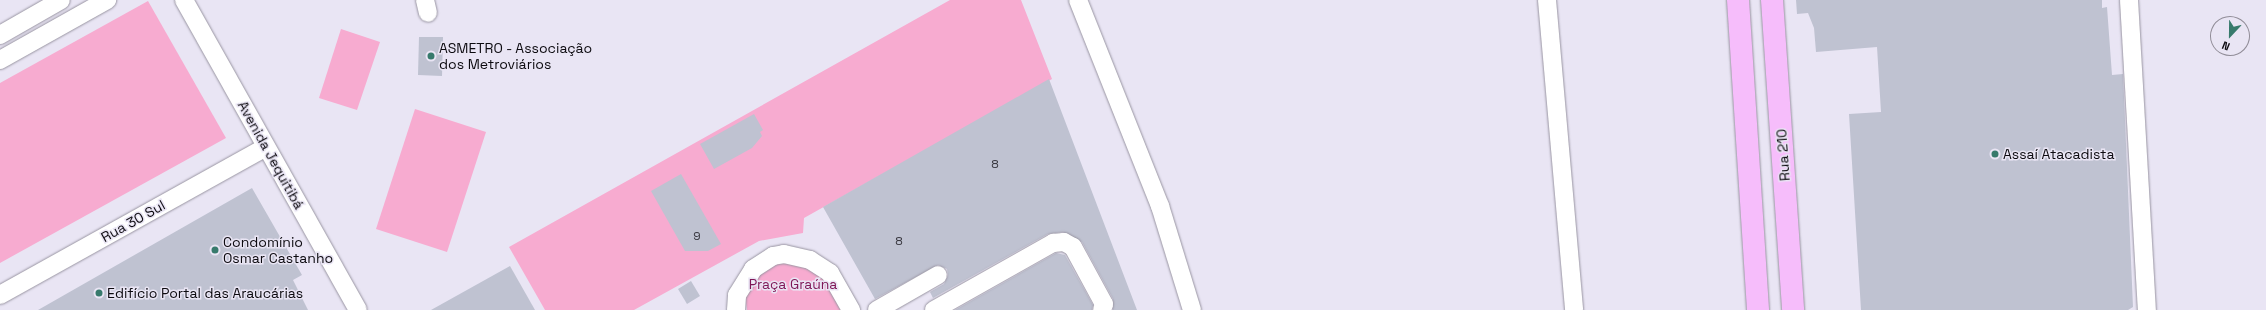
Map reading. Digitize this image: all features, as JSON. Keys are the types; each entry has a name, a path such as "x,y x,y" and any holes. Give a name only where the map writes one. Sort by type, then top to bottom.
{"main road":[{"path":"1738,0 1758,310"},
{"name":"Rua 210","path":"1772,0 1793,310"}],"street":[{"path":"0,35 62,0"},
{"path":"0,60 107,0"},
{"name":"Avenida Jequitibá","path":"184,0 358,310"},
{"path":"1078,0 1160,206 1192,310"},
{"path":"1547,0 1574,310"},
{"path":"2128,0 2147,310"},
{"name":"Rua 30 Sul","path":"0,295 266,147"},
{"path":"934,310 1052,244 1064,242 1073,247 1104,304 1102,310"},
{"path":"736,310 737,295 752,269 773,256 784,254 810,260 825,269 851,310"},
{"path":"877,310 938,275"}],"green space":[{"path":"950,0 1021,0 1052,79 804,218 803,233 759,241 634,310 545,310 509,247"},
{"path":"148,1 226,138 0,263 0,83"},
{"path":"341,29 380,42 357,110 319,98"},
{"path":"415,109 486,132 447,252 376,229"},
{"name":"Praça Graúna","path":"780,259 819,269 842,310 747,310 745,295 750,283"}],"building":[{"name":"Assaí Atacadista","path":"1796,0 2102,0 2102,8 2107,7 2112,75 2123,74 2133,307 2128,310 1861,310 1849,114 1881,112 1877,47 1816,52 1814,28 1808,13 1797,14"},
{"name":"ASMETRO - Associação dos Metroviários","path":"419,37 443,37 442,76 418,75"},
{"path":"1049,79 1137,310 1113,310 1113,299 1082,242 1063,232 1048,234 933,298 930,292 944,284 948,275 947,269 938,265 875,299 823,207"},
{"path":"754,114 763,130 760,132 762,136 752,148 714,169 700,144"},
{"path":"681,174 721,244 708,251 685,251 651,191"},
{"name":"Condomínio Osmar Castanho","path":"252,188 302,275 293,280 308,310 38,310"},
{"path":"1056,253 1065,255 1093,305 1092,310 955,310"},
{"path":"510,266 535,310 431,310"},
{"path":"691,281 700,296 687,304 678,289"}],"place":[{"name":"ASMETRO - Associação dos Metroviários","path":"431,56"},
{"name":"Assaí Atacadista","path":"1995,154"},
{"name":"Condomínio Osmar Castanho","path":"215,250"},
{"name":"Edifício Portal das Araucárias","path":"99,293"}]}
